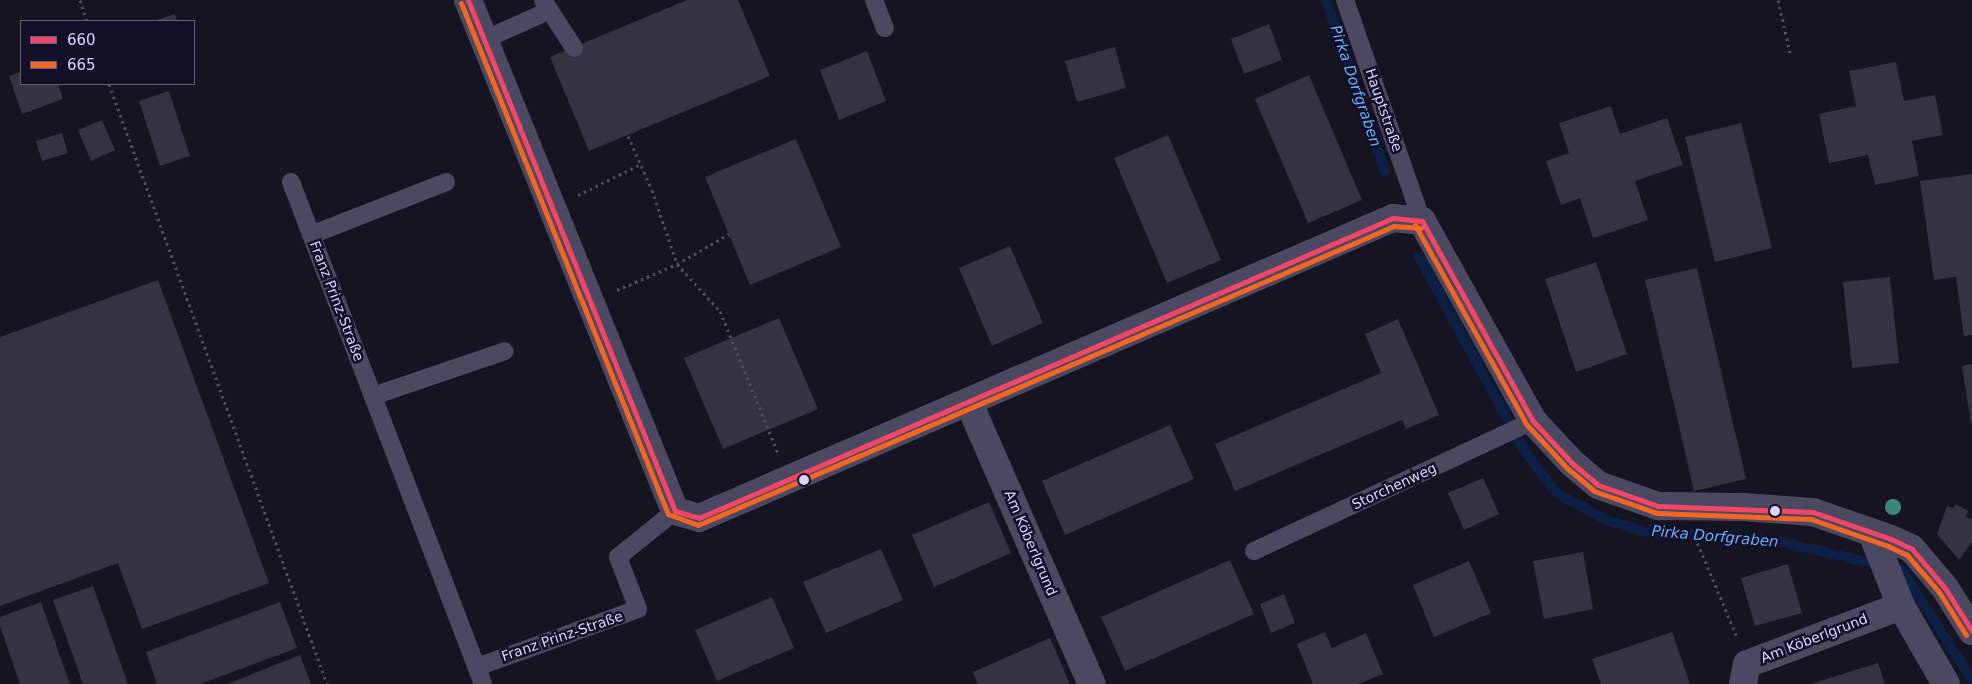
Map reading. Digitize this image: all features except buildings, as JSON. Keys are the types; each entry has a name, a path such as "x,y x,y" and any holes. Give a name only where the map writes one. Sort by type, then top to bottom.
{"street":[{"path":"468,0 675,511 699,518 790,481 1393,218 1422,221"},
{"name":"Hauptstraße","path":"1422,221 1533,422 1572,463 1598,485 1628,498 1683,508 1743,506 1813,512 1872,532 1912,549 1945,588 1972,631"},
{"name":"Am Köberlgrund","path":"969,403 1092,684"},
{"path":"1872,532 1901,606 1946,684"},
{"name":"Am Köberlgrund","path":"1745,674 1901,606"}],"lane":[{"path":"874,0 885,28"},
{"name":"Hauptstraße","path":"1345,0 1422,221"},
{"path":"484,40 545,6 574,48"},
{"name":"Franz Prinz-Straße","path":"291,182 483,684"},
{"name":"Franz Prinz-Straße","path":"311,235 446,182"},
{"path":"373,396 505,351"},
{"name":"Storchenweg","path":"1254,551 1533,422"},
{"name":"Franz Prinz-Straße","path":"476,666 638,610 618,557 675,511"}],"path":[{"path":"80,0 87,20"},
{"path":"1778,0 1790,52"},
{"path":"109,85 327,684"},
{"path":"628,136 641,164 678,264 720,311 790,481"},
{"path":"553,208 641,164"},
{"path":"591,301 678,264 729,234"},
{"path":"1704,559 1745,674"}],"waterway":[{"name":"Pirka Dorfgraben","path":"1326,0 1385,171"},
{"name":"Pirka Dorfgraben","path":"1419,257 1526,453 1556,493 1608,521 1659,535 1717,535 1778,541 1902,570 1972,680"}],"transit line":[{"name":"660","path":"468,0 675,511 699,518 1393,218 1422,221"},
{"name":"665","path":"461,3 668,514 698,525 1394,226 1421,228"},
{"name":"660","path":"1422,221 1533,421 1572,463 1598,485 1658,506 1813,512 1891,539 1912,549 1945,588 1972,631"},
{"name":"665","path":"1415,225 1527,425 1567,468 1594,491 1657,513 1811,519 1888,546 1907,555 1939,592 1966,635"}]}
